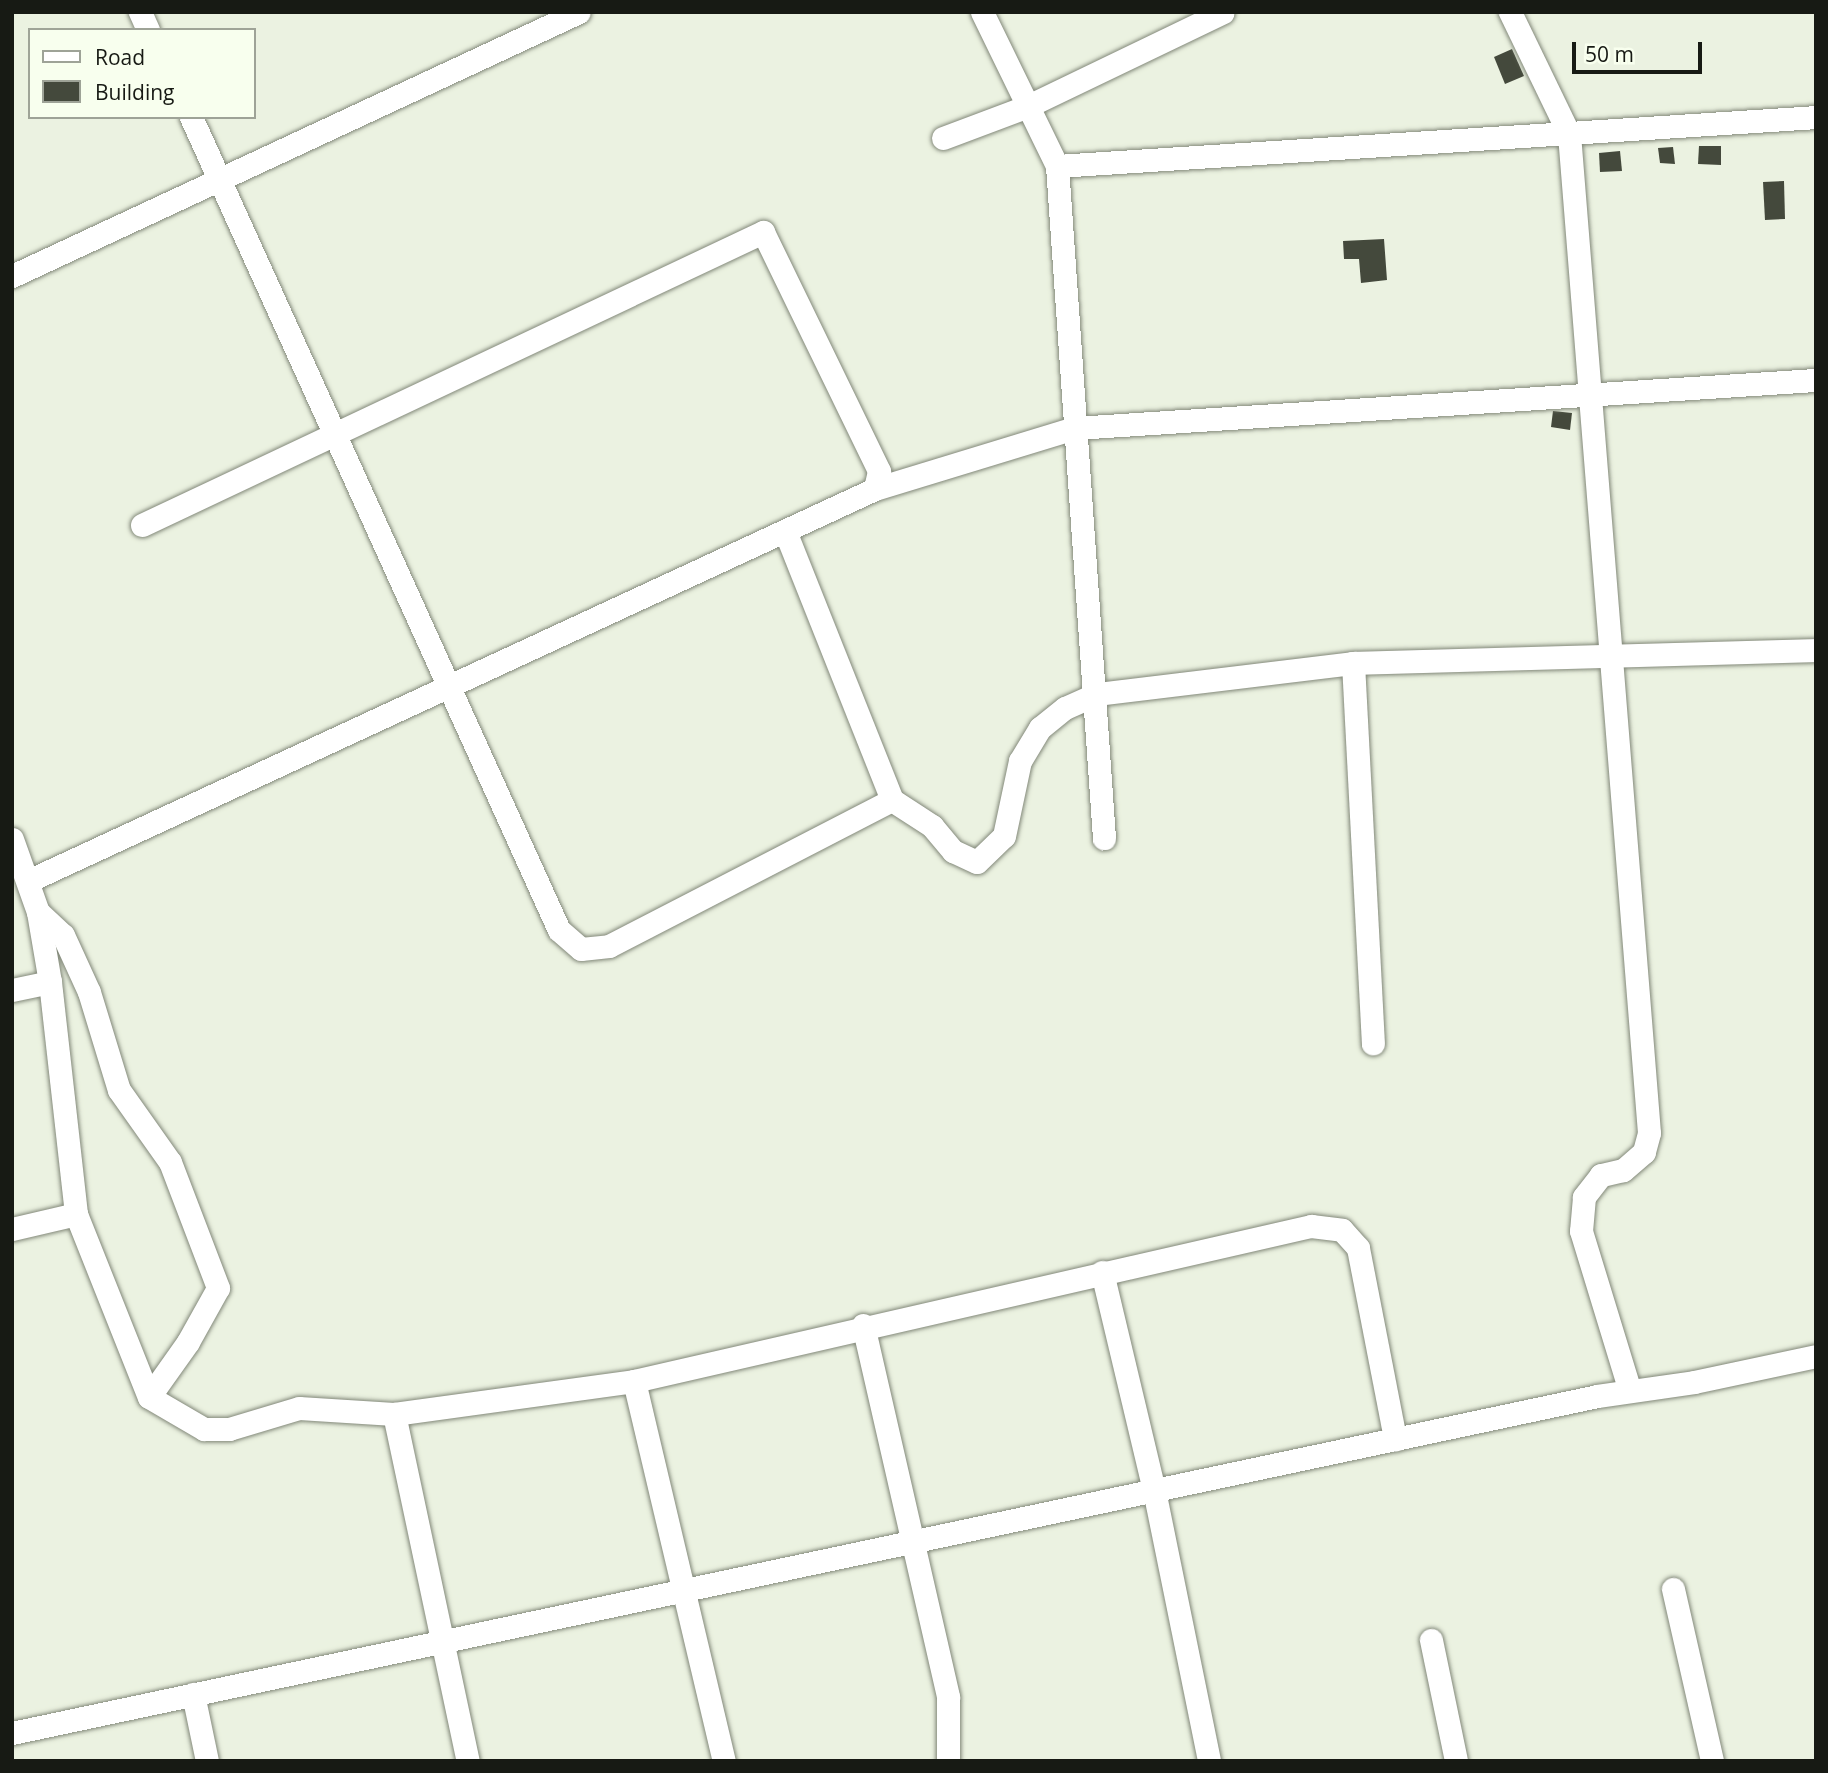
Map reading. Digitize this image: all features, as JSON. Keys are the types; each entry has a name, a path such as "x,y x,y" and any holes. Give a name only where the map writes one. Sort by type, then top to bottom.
{"street":[{"path":"140,12 147,28"},
{"path":"12,276 222,181 579,12"},
{"path":"982,12 1057,166 1097,694 1104,838"},
{"path":"943,138 1028,106 1223,12"},
{"path":"1510,12 1569,134 1649,1133 1644,1152 1623,1170 1601,1175 1584,1196 1581,1231 1630,1391"},
{"path":"1057,166 1816,117"},
{"path":"192,119 559,930 581,949 608,946 892,800"},
{"path":"142,525 763,232 879,471 875,489"},
{"path":"28,881 875,489 1075,428 1816,380"},
{"path":"785,531 892,800 932,826 953,851 977,862 1004,836 1020,761 1040,728 1065,708 1097,694 1353,663 1816,650"},
{"path":"1353,663 1373,1043"},
{"path":"12,839 38,912 50,982 76,1214 149,1397 204,1429 229,1429 299,1408 394,1414 634,1381 863,1325 1311,1226 1342,1230 1358,1248 1395,1439"},
{"path":"38,912 63,935 89,992 119,1090 170,1162 218,1288 188,1342 149,1397"},
{"path":"12,990 50,982"},
{"path":"12,1228 76,1214"},
{"path":"1102,1272 1154,1490 1209,1761"},
{"path":"863,1325 948,1697 948,1761"},
{"path":"12,1732 1395,1439 1816,1356"},
{"path":"634,1381 724,1761"},
{"path":"394,1414 468,1761"},
{"path":"1672,1589 1712,1761"},
{"path":"1431,1640 1456,1761"},
{"path":"194,1694 207,1761"}],"building":[{"path":"1512,49 1524,76 1505,84 1494,57"},
{"path":"1699,146 1721,146 1721,165 1698,164"},
{"path":"1673,147 1675,164 1660,163 1658,148"},
{"path":"1620,151 1622,171 1600,172 1599,153"},
{"path":"1784,181 1785,219 1765,220 1763,182"},
{"path":"1384,239 1387,280 1361,283 1359,259 1344,259 1343,241"},
{"path":"1553,411 1572,413 1570,430 1551,427"}]}
